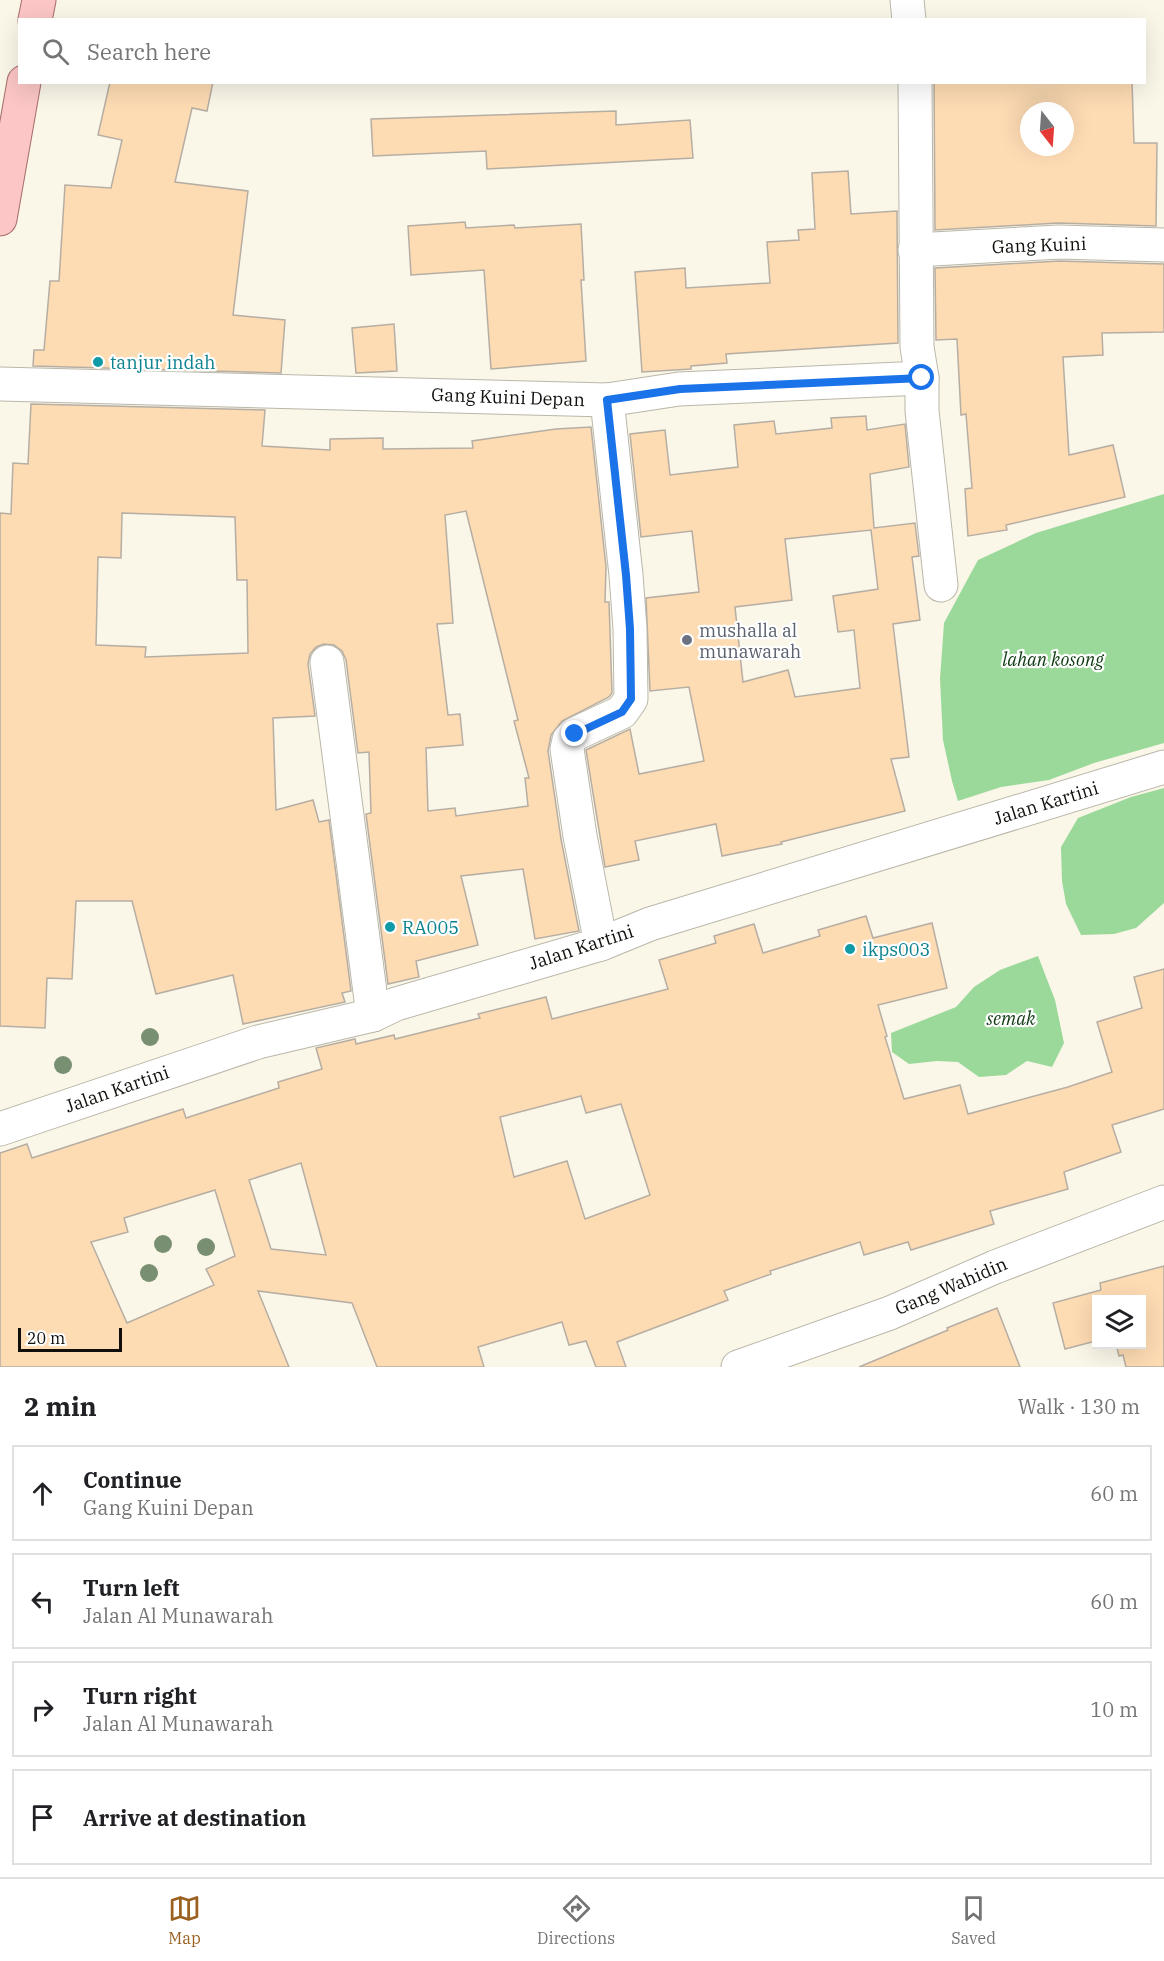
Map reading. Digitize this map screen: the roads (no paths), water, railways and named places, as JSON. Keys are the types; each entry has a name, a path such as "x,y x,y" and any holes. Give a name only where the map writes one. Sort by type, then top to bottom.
{"main road":[{"path":"35,18 39,0"},
{"path":"0,219 24,84"}],"street":[{"path":"907,0 909,18"},
{"path":"915,84 917,347 922,378 922,411 941,585"},
{"name":"Gang Kuini","path":"915,250 1059,242 1164,245"},
{"name":"Gang Kuini Depan","path":"0,384 607,400 680,389 922,378"},
{"path":"601,944 580,836 567,750 569,740 575,734 622,712 631,699 630,629 626,575 607,400"},
{"path":"327,663 373,1015"},
{"name":"Jalan Kartini","path":"0,1128 258,1042 373,1015 396,1004 601,944 650,924 1164,767"},
{"name":"Gang Wahidin","path":"738,1367 890,1313 995,1267 1164,1202"}],"place":[{"name":"tanjur indah","path":"98,362"},
{"name":"mushalla al munawarah","path":"687,640"},
{"name":"RA005","path":"390,927"},
{"name":"ikps003","path":"850,949"}],"park label":[{"name":"lahan kosong","path":"1053,659"},
{"name":"semak","path":"1011,1018"}]}
